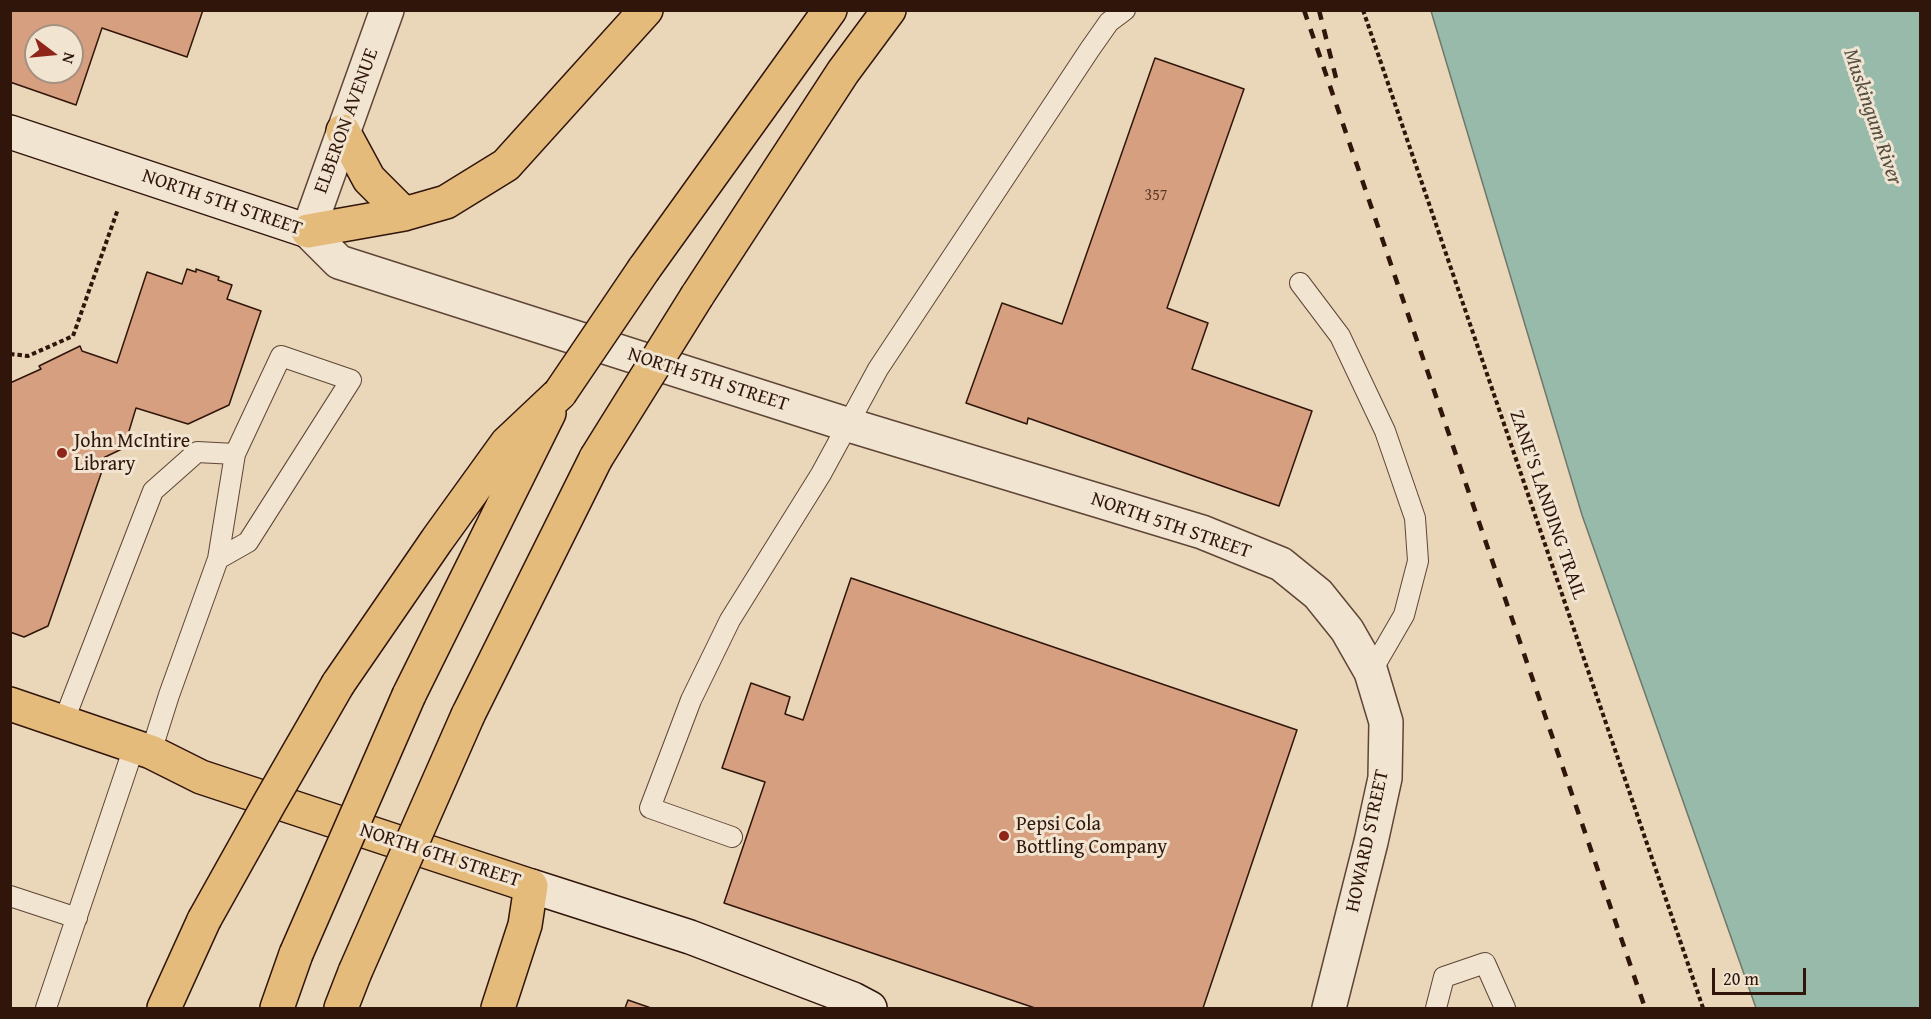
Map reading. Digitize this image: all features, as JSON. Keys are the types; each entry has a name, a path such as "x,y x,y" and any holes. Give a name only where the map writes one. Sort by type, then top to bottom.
{"main road":[{"path":"308,231 404,214 446,202 506,165 646,10"},
{"path":"277,1008 296,954 409,695 560,393 644,269 830,10"},
{"path":"341,1008 468,715 597,458 697,296 843,72 889,10"},
{"path":"343,131 369,178 404,214"},
{"path":"164,1008 204,920 338,684 507,443 560,393"},
{"name":"NORTH 6TH STREET","path":"10,704 142,749 201,777 531,886"},
{"path":"498,1008 525,925 531,886"}],"street":[{"name":"ELBERON AVENUE","path":"308,231 387,10"},
{"name":"NORTH 5TH STREET","path":"10,132 308,231 339,262 349,266 849,424 1202,532 1281,564 1318,594 1347,630 1371,672"},
{"name":"HOWARD STREET","path":"1329,1008 1369,854 1385,778 1386,723 1371,672"},
{"name":"NORTH 6TH STREET","path":"531,886 690,938 853,999 870,1008"}],"lane":[{"path":"732,837 650,808 691,700 730,620 821,474 878,369 1090,49 1109,22 1125,10"},
{"path":"1300,283 1340,336 1385,431 1415,518 1418,561 1404,615 1371,672"},
{"path":"46,1008 77,918 142,749 169,694 218,559 235,454 281,357 351,380 248,542 218,559"},
{"path":"63,723 153,491 197,452 235,454"},
{"path":"10,896 77,918"},
{"path":"1436,1008 1444,977 1485,963 1505,1008"}],"path":[{"name":"ZANE'S LANDING TRAIL","path":"1363,10 1703,1008"},
{"path":"11,353 28,356 73,336 118,209"}],"water":[{"name":"Muskingum River","path":"1431,11 1920,11 1920,1008 1756,1008 1582,515"}],"building":[{"path":"10,10 203,10 187,57 102,28 84,81 84,24 24,24 24,84 83,84 76,105 10,82"},
{"path":"1155,58 1244,89 1167,308 1208,323 1192,369 1312,411 1279,506 1028,418 1027,424 966,403 1002,303 1062,324"},
{"name":"John McIntire Library","path":"187,269 196,272 196,269 219,277 218,280 232,285 227,299 261,311 229,405 188,424 136,408 126,441 128,446 99,460 103,468 48,626 24,637 10,632 10,383 41,369 39,366 80,346 82,351 117,363 147,272 182,284"},
{"name":"Pepsi Cola Bottling Company","path":"851,578 1297,730 1203,1008 1035,1008 724,903 765,782 722,768 751,683 790,697 785,714 803,720"},
{"path":"628,1000 651,1008 625,1008"}],"railway":[{"path":"1304,10 1645,1008"},
{"path":"1319,10 1338,86"}],"place":[{"name":"John McIntire Library","path":"62,453"},
{"name":"Pepsi Cola Bottling Company","path":"1004,836"}]}
